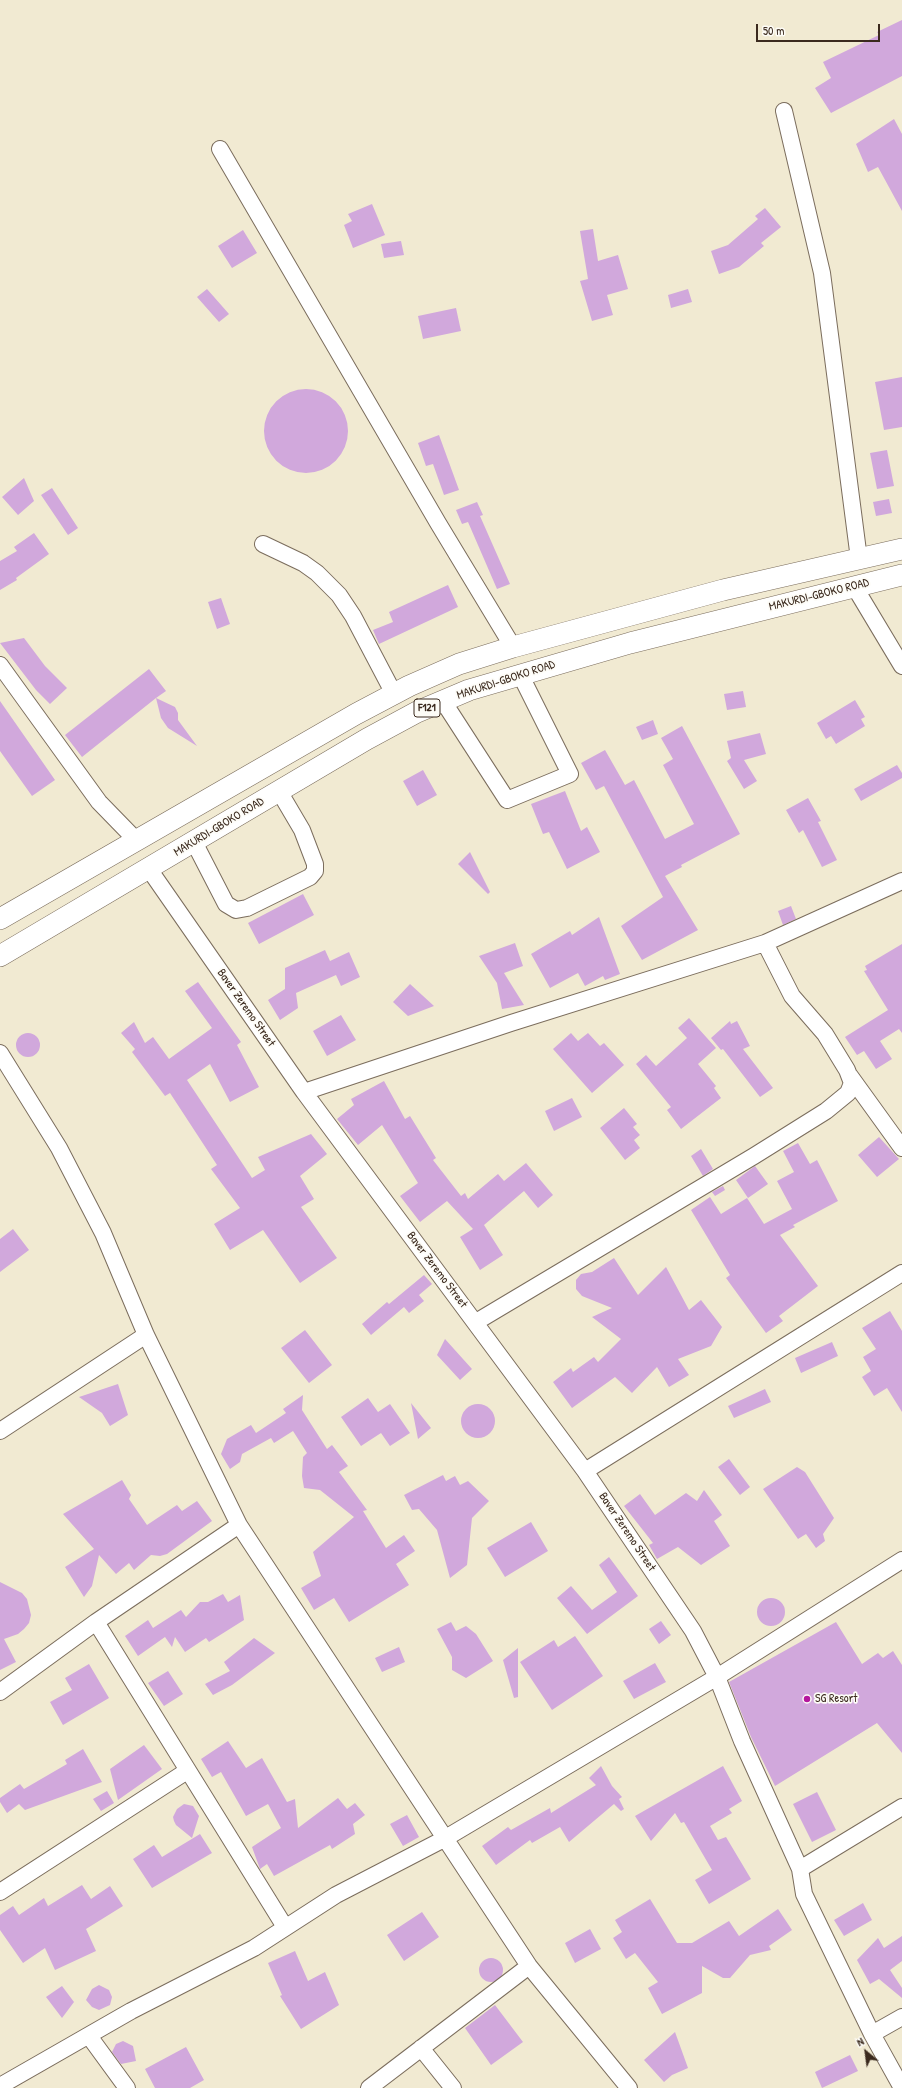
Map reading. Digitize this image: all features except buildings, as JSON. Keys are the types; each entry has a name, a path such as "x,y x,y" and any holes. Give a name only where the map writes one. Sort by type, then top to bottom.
{"main road":[{"name":"F121","path":"0,919 136,840 402,690 460,664 514,647 723,590 902,549"},
{"name":"MAKURDI-GBOKO ROAD","path":"0,956 366,739 417,712 469,690 630,643 902,575"},
{"path":"402,690 417,712"}],"street":[{"path":"784,111 822,273 859,559"},
{"path":"220,149 438,523 514,647"},
{"path":"263,544 303,563 317,573 334,589 402,690"},
{"path":"854,586 902,666"},
{"path":"0,665 98,802 136,840"},
{"path":"443,701 507,800 570,774 520,674"},
{"path":"194,842 226,904 236,910 247,908 310,878 315,871 315,864 302,830 279,791"},
{"name":"Baver Zeremo Street","path":"149,869 304,1092 585,1471 693,1631 717,1676 742,1741 800,1869 804,1894 872,2034 902,2088"},
{"path":"304,1092 511,1023 765,943 902,881"},
{"path":"765,943 792,996 825,1034 850,1076 902,1148"},
{"path":"0,1053 66,1161 103,1233 146,1335 239,1525 444,1839 529,1966 629,2088"},
{"path":"476,1322 826,1111 848,1093 852,1083 850,1076"},
{"path":"585,1471 902,1273"},
{"path":"0,1431 146,1335"},
{"path":"0,1692 96,1622 239,1525"},
{"path":"0,2086 132,2011 254,1948 336,1895 444,1839 717,1676 902,1560"},
{"path":"96,1622 285,1927"},
{"path":"0,1892 187,1771"},
{"path":"800,1869 902,1807"},
{"path":"369,2088 529,1966"},
{"path":"872,2034 902,2017"},
{"path":"89,2036 127,2088"},
{"path":"421,2048 453,2088"}],"place":[{"name":"SG Resort","path":"807,1699"}]}
